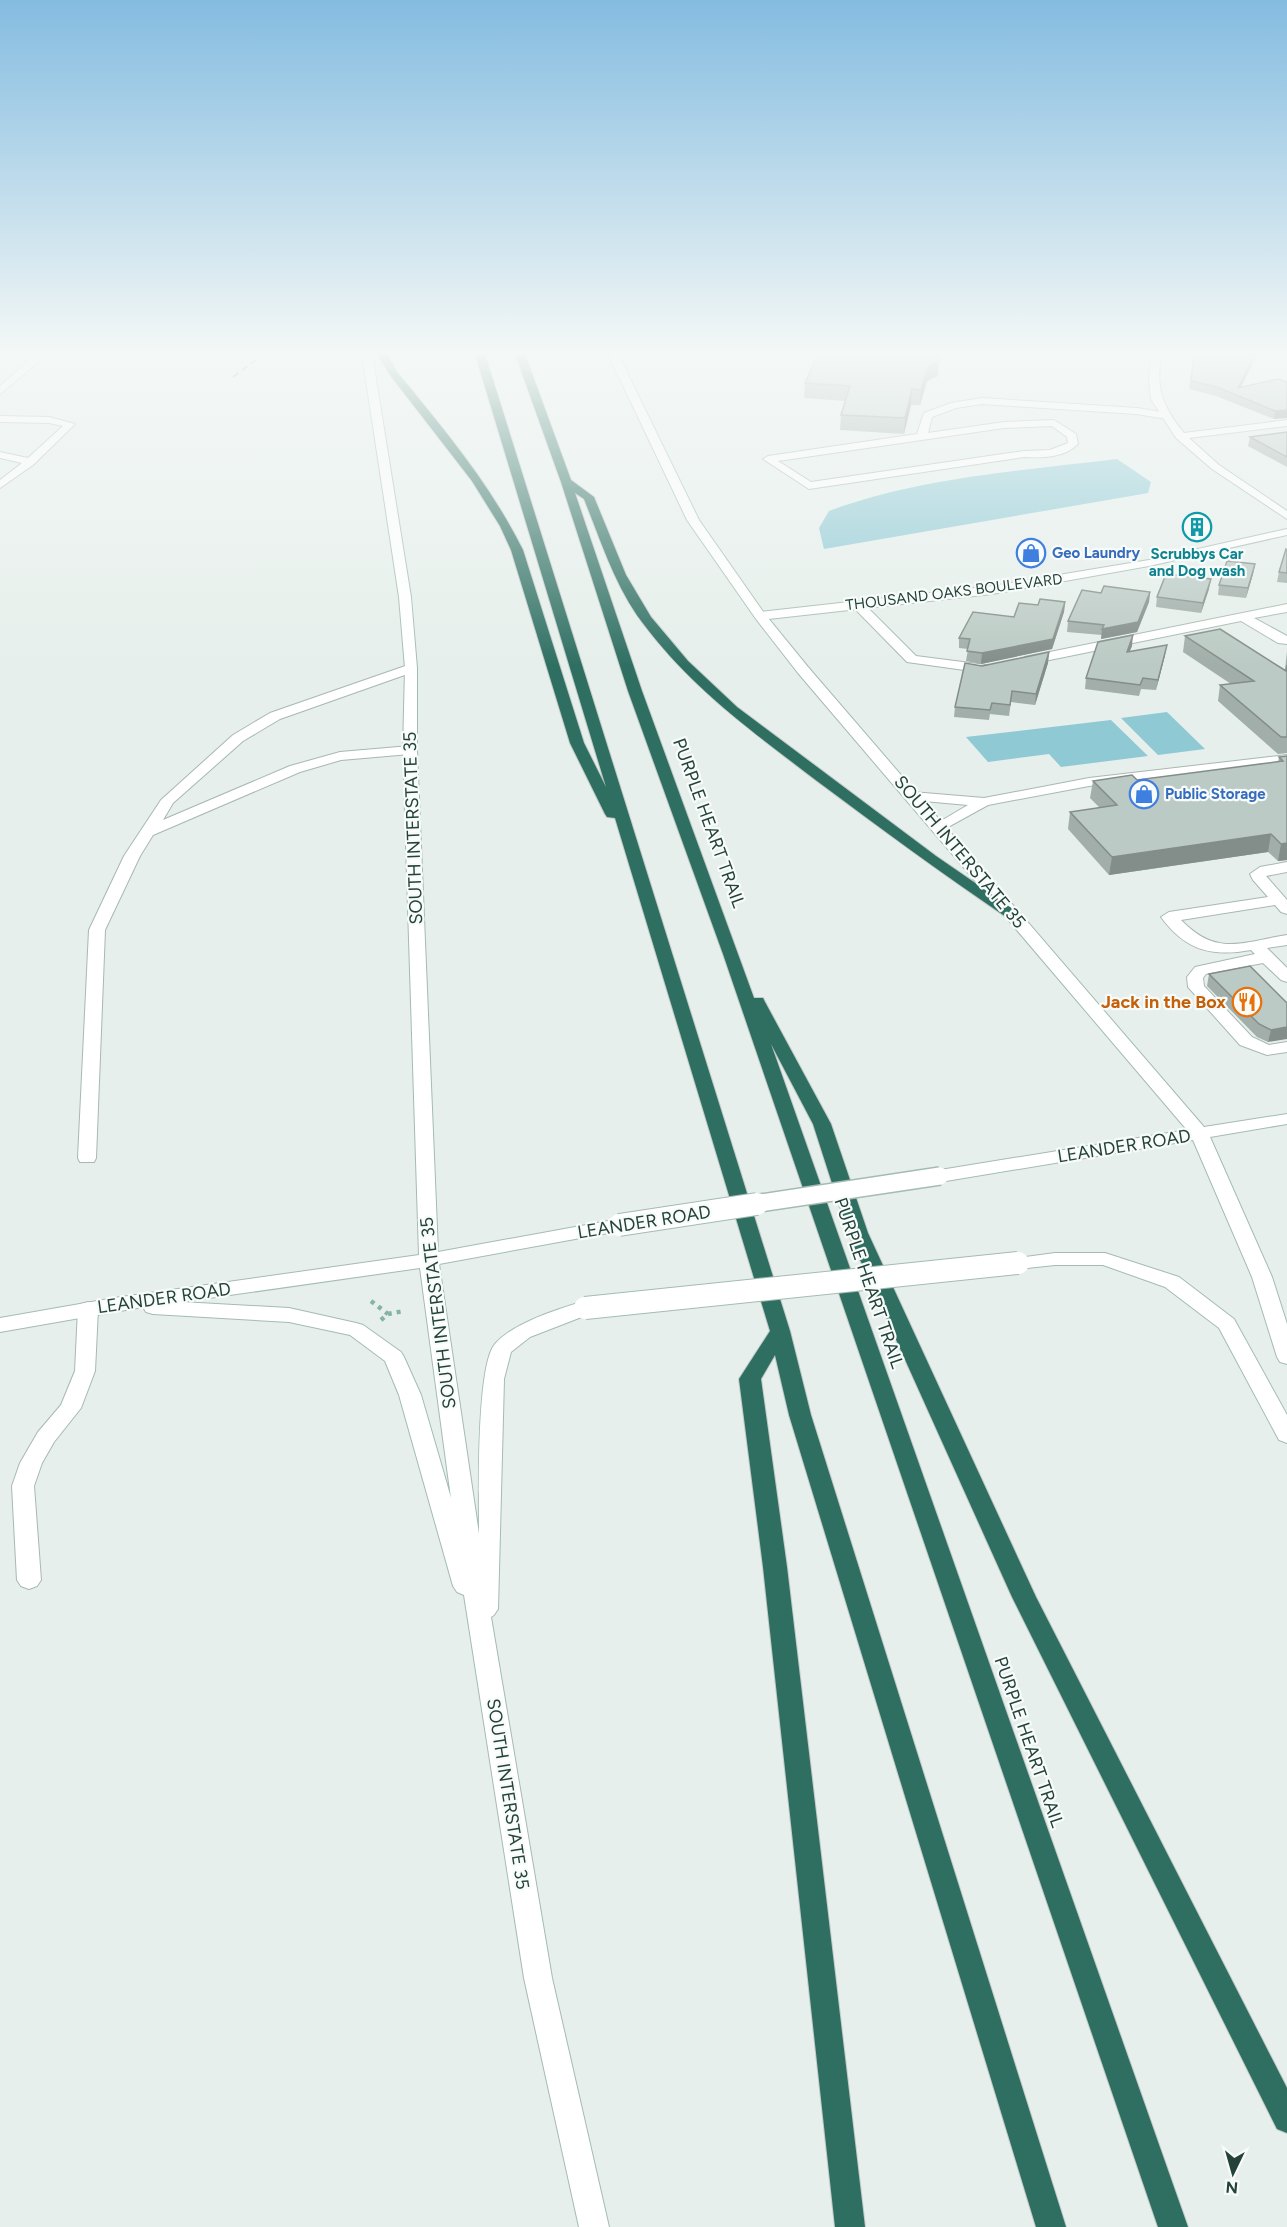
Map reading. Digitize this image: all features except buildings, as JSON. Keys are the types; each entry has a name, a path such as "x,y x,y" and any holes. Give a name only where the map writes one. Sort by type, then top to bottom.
{"highway":[{"path":"459,458 488,495 510,532 577,743 636,862"},
{"path":"512,458 780,1331 800,1415 1051,2227"},
{"name":"PURPLE HEART TRAIL","path":"557,458 635,692 731,954 1173,2227"},
{"path":"566,482 589,497 620,575 641,612 672,652 708,689 732,710 931,859 1015,916"},
{"path":"731,954 822,1124 858,1233 1024,1597 1287,2119"},
{"path":"780,1331 750,1379 775,1567 850,2227"}],"main road":[{"path":"20,458 29,463"},
{"path":"0,485 34,458"},
{"name":"SOUTH INTERSTATE 35","path":"383,458 405,597 411,668 410,750 429,1260 483,1648 538,1978 594,2227"},
{"name":"SOUTH INTERSTATE 35","path":"663,458 693,520 760,616 1200,1134 1262,1277 1287,1357"},
{"path":"776,458 768,459 809,486 998,458"},
{"path":"1207,458 1287,516"},
{"name":"THOUSAND OAKS BOULEVARD","path":"760,616 992,590 1149,563 1287,532"},
{"path":"858,604 912,659 981,670 1287,608"},
{"path":"1243,617 1282,640 1287,640"},
{"path":"87,1158 97,930 132,856 146,833 168,800 238,738 275,716 411,668"},
{"path":"146,833 295,770 340,756 410,750"},
{"path":"912,796 984,802 1089,782 1287,759"},
{"path":"939,828 984,802"},
{"path":"1282,904 1263,884 1258,874 1264,870 1287,867"},
{"path":"1282,904 1168,917 1187,936 1212,949 1262,951 1287,977"},
{"path":"1287,940 1262,951 1201,970 1195,977 1196,987 1246,1041 1267,1050 1287,1047"},
{"name":"LEANDER ROAD","path":"0,1325 114,1305 429,1260 619,1225 940,1176 1287,1119"},
{"path":"483,1648 490,1534 493,1379 502,1349 523,1332 585,1308 1055,1259 1105,1259 1172,1282 1227,1324 1287,1435"},
{"path":"114,1305 289,1316 356,1330 394,1357 410,1395 483,1648"},
{"path":"29,1580 23,1486 31,1463 46,1437 70,1408 85,1371 88,1309"}],"path":[{"path":"371,1301 388,1314"},
{"path":"381,1320 388,1314 405,1311"}],"water":[{"path":"1117,459 1151,482 1148,493 824,549 819,528 829,511 864,499 971,477"},
{"path":"1167,712 1205,749 1158,755 1121,718"},
{"path":"1111,720 1148,756 1061,767 1049,754 988,762 966,737"}],"place":[{"name":"Scrubbys Car and Dog wash","path":"1197,527"},
{"name":"Geo Laundry","path":"1031,553"},
{"name":"Public Storage","path":"1144,794"},
{"name":"Jack in the Box","path":"1247,1002"}]}
